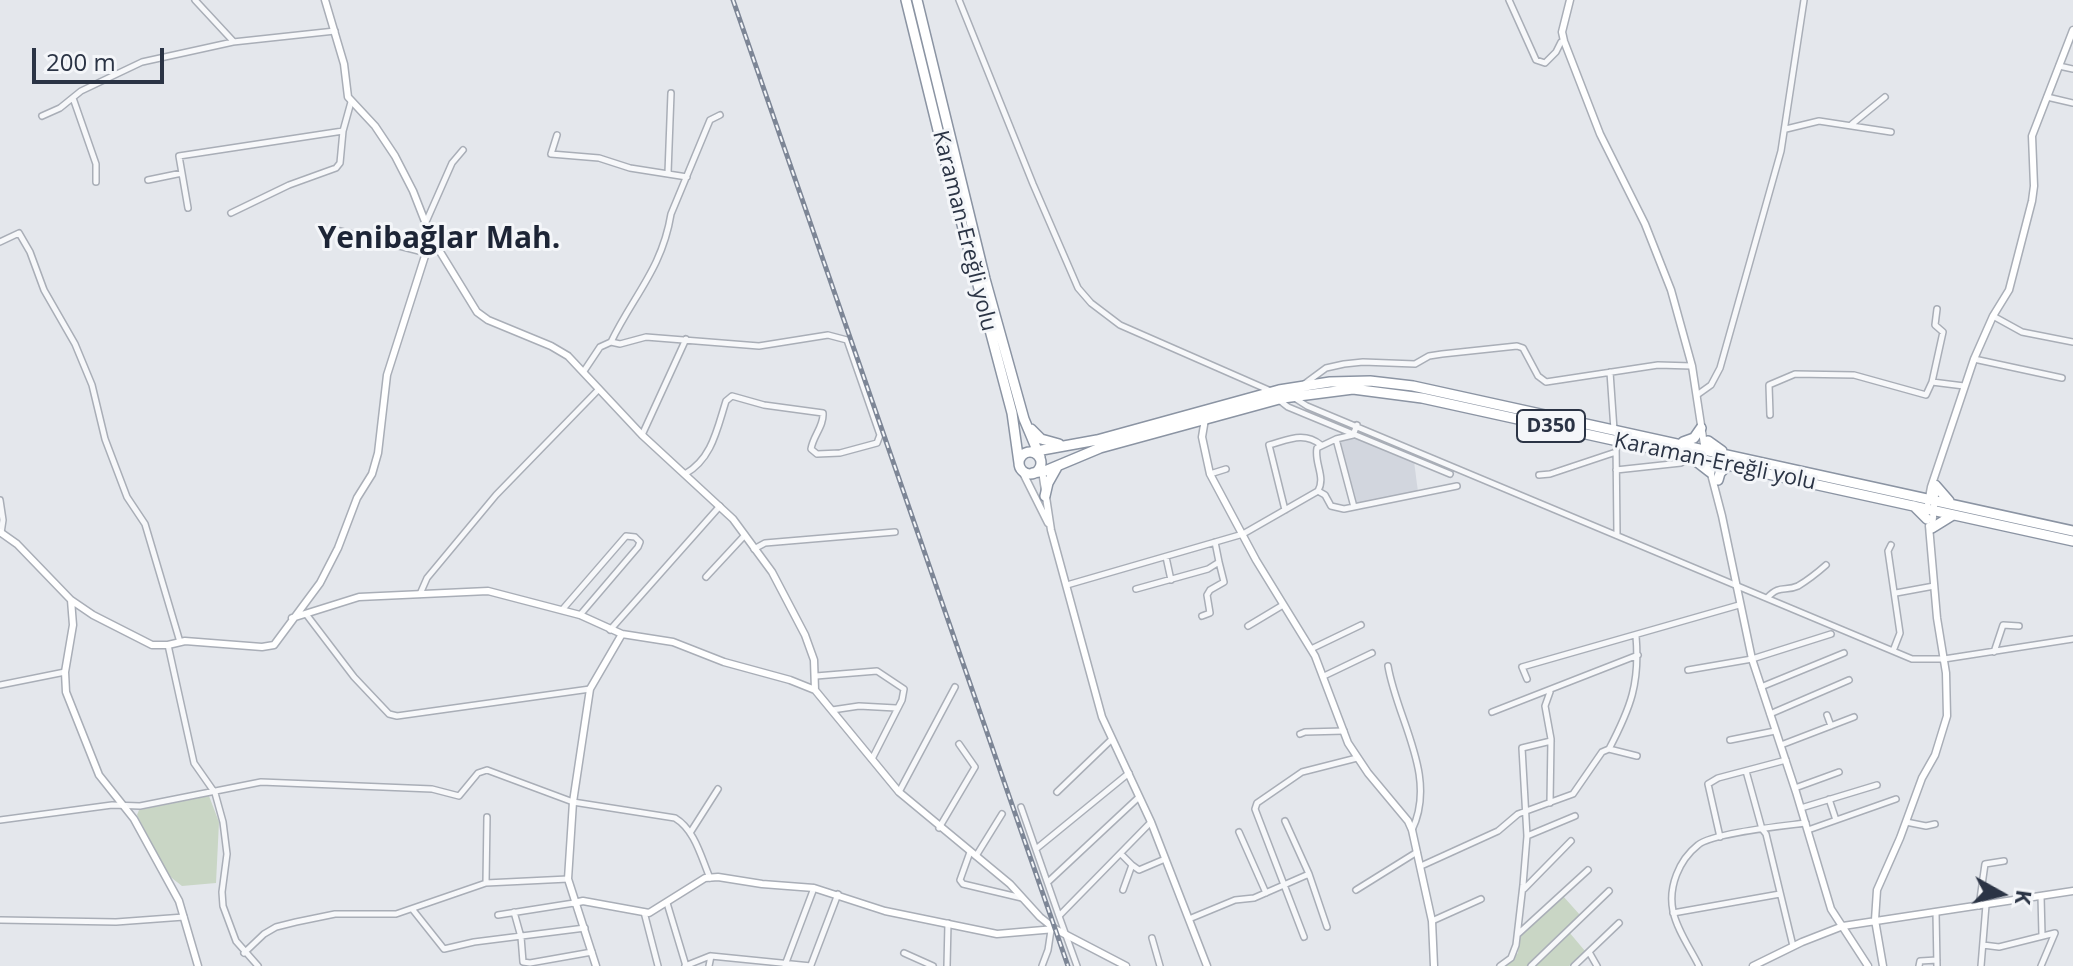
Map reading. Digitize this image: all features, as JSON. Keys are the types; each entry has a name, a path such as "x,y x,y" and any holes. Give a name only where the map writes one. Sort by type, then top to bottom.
{"highway":[{"name":"Karaman-Ereğli yolu","path":"906,0 1012,413 1020,466"},
{"name":"Karaman-Ereğli yolu","path":"917,0 985,279 1037,461"},
{"name":"Karaman-Ereğli yolu","path":"1020,466 1023,455 1037,461 1065,461 1301,387 1330,382 1370,381 1413,386 1615,435 1684,459 1709,452"},
{"name":"Karaman-Ereğli yolu","path":"1037,461 1078,444 1276,396 1292,397 1353,389 1387,392 1615,435 1675,443 1728,460 1914,501 1930,514 1954,515 2073,541"},
{"name":"D350","path":"1024,419 1041,439 1059,444 1078,444"},
{"path":"1675,443 1690,441 1701,428"},
{"path":"1709,452 1728,460 1717,484"},
{"path":"1684,459 1710,472"},
{"path":"1020,466 1037,461"},
{"path":"1045,496 1050,475 1065,461"},
{"path":"1914,501 1934,484 1952,504"},
{"name":"Karaman-Ereğli yolu","path":"1930,514 1952,504 2073,531"},
{"path":"1930,514 1954,515"}],"street":[{"path":"195,0 233,42"},
{"path":"325,0 344,64 348,97 385,139 413,191 431,237 477,312 488,320 568,356 642,435 746,534 772,572 805,635 814,660 815,690"},
{"path":"959,0 1078,288 1105,315 1120,325 1276,396 1288,407 1450,474"},
{"path":"1509,0 1536,60 1545,63 1564,41"},
{"path":"1570,0 1562,32 1564,41 1600,134 1645,224 1671,290 1692,366 1701,428 1717,484 1752,659 1831,909 1868,966"},
{"path":"1697,395 1711,385 1720,368 1773,183 1786,129 1804,0"},
{"path":"1883,966 1875,920 1877,890 1942,736 1948,693 1934,586 1930,514 1934,484 1974,359 1993,316 2009,290 2032,201 2032,136 2073,30"},
{"path":"42,116 142,62 233,42 335,31"},
{"path":"2058,66 2073,69"},
{"path":"668,173 671,93"},
{"path":"73,97 96,164 96,182"},
{"path":"1851,125 1885,97"},
{"path":"2046,97 2073,103"},
{"path":"231,213 289,185 333,171 340,163 343,131 351,102"},
{"path":"584,371 600,347 611,342 650,278 669,228 671,214 710,120 720,115"},
{"path":"1786,129 1819,121 1891,132"},
{"path":"188,208 179,156 343,131"},
{"path":"557,135 551,154 599,158 630,168 687,177"},
{"path":"426,222 452,163 463,150"},
{"path":"148,180 182,173"},
{"path":"332,229 427,253"},
{"path":"0,242 19,233 30,252 44,290 75,344 92,385 105,439 127,497 145,524 180,642"},
{"path":"0,500 1,532 17,544 71,600 93,615 152,645 211,641 262,647 274,645 320,583 338,548 357,498 372,474 378,453 387,375 431,237"},
{"path":"1770,415 1769,385 1795,374 1854,375 1926,395 1932,382 1943,332 1935,325 1937,309"},
{"path":"1993,316 2022,332 2073,342"},
{"path":"611,342 620,344 646,337 759,346 828,335 847,340 880,435 877,443 840,453 817,454 811,449 812,439 823,420 823,413 764,405 732,396 726,401 711,447 698,467 684,475"},
{"path":"642,435 686,339"},
{"path":"1301,387 1326,368 1344,364 1415,364 1429,356 1517,346 1523,348 1538,376 1546,382 1658,365 1692,366"},
{"path":"1974,359 2062,378"},
{"path":"1610,372 1616,452 1617,534"},
{"path":"1932,382 1964,386"},
{"path":"420,594 427,578 496,495 599,389"},
{"path":"1292,397 1307,406 1912,659 1944,659 2073,639"},
{"path":"1205,419 1202,437 1210,474 1311,649 1357,758 1412,830 1432,921 1434,966"},
{"path":"1353,435 1357,425"},
{"path":"1067,585 1243,534 1318,491 1322,483 1316,453 1321,445 1353,435"},
{"path":"1285,510 1269,445 1298,437 1312,437 1321,445"},
{"path":"1336,439 1354,507"},
{"path":"1539,475 1616,452"},
{"path":"1709,452 1710,472 1717,484"},
{"path":"1616,470 1684,459"},
{"path":"1037,461 1051,530 1102,717 1151,822 1207,966"},
{"path":"1020,466 1051,530"},
{"path":"1210,474 1226,469"},
{"path":"1318,491 1336,509 1457,486"},
{"path":"610,630 720,506"},
{"path":"754,549 765,543 895,532"},
{"path":"706,577 746,534"},
{"path":"562,610 626,536 635,537 640,542 638,547 580,615"},
{"path":"1202,616 1210,613 1207,595 1210,590 1224,582 1215,542"},
{"path":"1891,545 1888,551 1900,633 1893,651"},
{"path":"1166,557 1171,580"},
{"path":"1136,589 1208,569 1219,562"},
{"path":"1767,598 1778,588 1796,587 1826,565"},
{"path":"1896,593 1934,586"},
{"path":"292,618 359,597 488,591 580,615 622,634 673,642 724,662 815,690 899,792 973,854 1053,930"},
{"path":"71,600 73,625 65,672 66,692 99,775 134,819 179,901 198,966"},
{"path":"1248,626 1283,605"},
{"path":"1527,679 1522,667 1739,605"},
{"path":"306,614 354,677 389,714 397,716 590,689"},
{"path":"1311,649 1361,625"},
{"path":"1994,652 2003,625 2019,626"},
{"path":"596,966 568,879 573,802 590,689 622,634"},
{"path":"1688,670 1752,659 1831,634"},
{"path":"1609,749 1634,696 1638,678 1636,636"},
{"path":"168,645 194,763 215,793 223,822 227,854 223,906 236,941 258,966"},
{"path":"1324,676 1372,653"},
{"path":"1761,687 1844,653"},
{"path":"1492,712 1550,692 1638,655"},
{"path":"1388,666 1413,742 1421,793 1421,807 1412,830"},
{"path":"816,676 877,671 904,689 902,700 872,759"},
{"path":"0,685 65,672"},
{"path":"1770,714 1849,680"},
{"path":"899,792 955,687"},
{"path":"1550,692 1545,706 1551,741 1550,803"},
{"path":"832,710 859,706 896,708"},
{"path":"1827,715 1831,726"},
{"path":"1781,745 1854,717"},
{"path":"1300,734 1344,731"},
{"path":"1730,740 1775,731"},
{"path":"1057,792 1112,739"},
{"path":"1500,966 1514,953 1518,934 1527,836 1522,748 1551,741"},
{"path":"939,828 975,767 959,744"},
{"path":"1421,866 1498,831 1511,819 1573,794 1602,752 1609,749 1637,756"},
{"path":"1304,937 1255,809 1257,803 1302,772 1357,758"},
{"path":"1720,837 1708,784 1718,778 1786,760"},
{"path":"0,820 112,805 140,806 261,782 432,789 459,796 478,773 487,770 573,802 666,815 684,823 710,878"},
{"path":"1746,771 1766,834 1793,946"},
{"path":"1795,788 1839,772"},
{"path":"1036,849 1130,773"},
{"path":"1801,808 1877,785"},
{"path":"690,833 718,789"},
{"path":"1048,882 1140,796"},
{"path":"1829,799 1836,820"},
{"path":"1699,966 1673,913 1671,890 1675,877 1697,845 1762,829 1807,826 1836,820 1896,799"},
{"path":"1021,807 1077,966"},
{"path":"1002,814 961,872 960,880 963,884 1022,898"},
{"path":"1527,836 1575,816"},
{"path":"486,883 487,817"},
{"path":"1285,821 1309,874 1327,927"},
{"path":"1059,916 1151,822"},
{"path":"1906,822 1926,826 1935,824"},
{"path":"1239,832 1266,893"},
{"path":"1522,890 1571,841"},
{"path":"1356,890 1417,852"},
{"path":"1121,854 1139,870 1165,859"},
{"path":"1981,966 1985,864 2004,861"},
{"path":"1123,890 1132,865"},
{"path":"1518,934 1588,870"},
{"path":"1189,919 1235,900 1254,898 1309,874"},
{"path":"498,915 583,901 644,912 658,909 705,878 710,878 814,888 885,911 997,934 1053,930 1126,966"},
{"path":"244,953 276,927 335,914 375,916 413,910 486,883 568,879"},
{"path":"785,965 814,888"},
{"path":"1531,966 1609,891"},
{"path":"1753,966 1843,926 2073,891"},
{"path":"667,903 685,966 711,956 744,963 811,966 838,894"},
{"path":"1673,913 1780,894"},
{"path":"2041,896 2042,935"},
{"path":"1432,921 1481,899"},
{"path":"413,910 444,949 474,942 585,928"},
{"path":"514,912 521,937 523,962 592,952"},
{"path":"644,912 658,966"},
{"path":"1919,966 1920,961 1937,963 1936,912"},
{"path":"0,920 116,922 184,917"},
{"path":"946,966 948,922"},
{"path":"1574,966 1619,923"},
{"path":"1042,966 1053,930"},
{"path":"1983,945 1999,947 2055,933 2041,966"},
{"path":"1152,938 1160,966"},
{"path":"1589,952 1597,966"},
{"path":"904,953 933,966"},
{"path":"709,966 711,956"}],"shaded area":[{"path":"1352,437 1414,461 1418,492 1356,505 1340,440"}],"green space":[{"path":"209,796 219,822 216,883 182,886 168,875 137,815 139,810"},
{"path":"1563,896 1580,915 1528,966 1503,966 1518,953 1519,935"},
{"path":"1569,932 1585,951 1569,966 1534,966"}],"railway":[{"path":"733,0 1068,966"}],"district":[{"name":"Yenibağlar Mah.","path":"439,239"}]}
